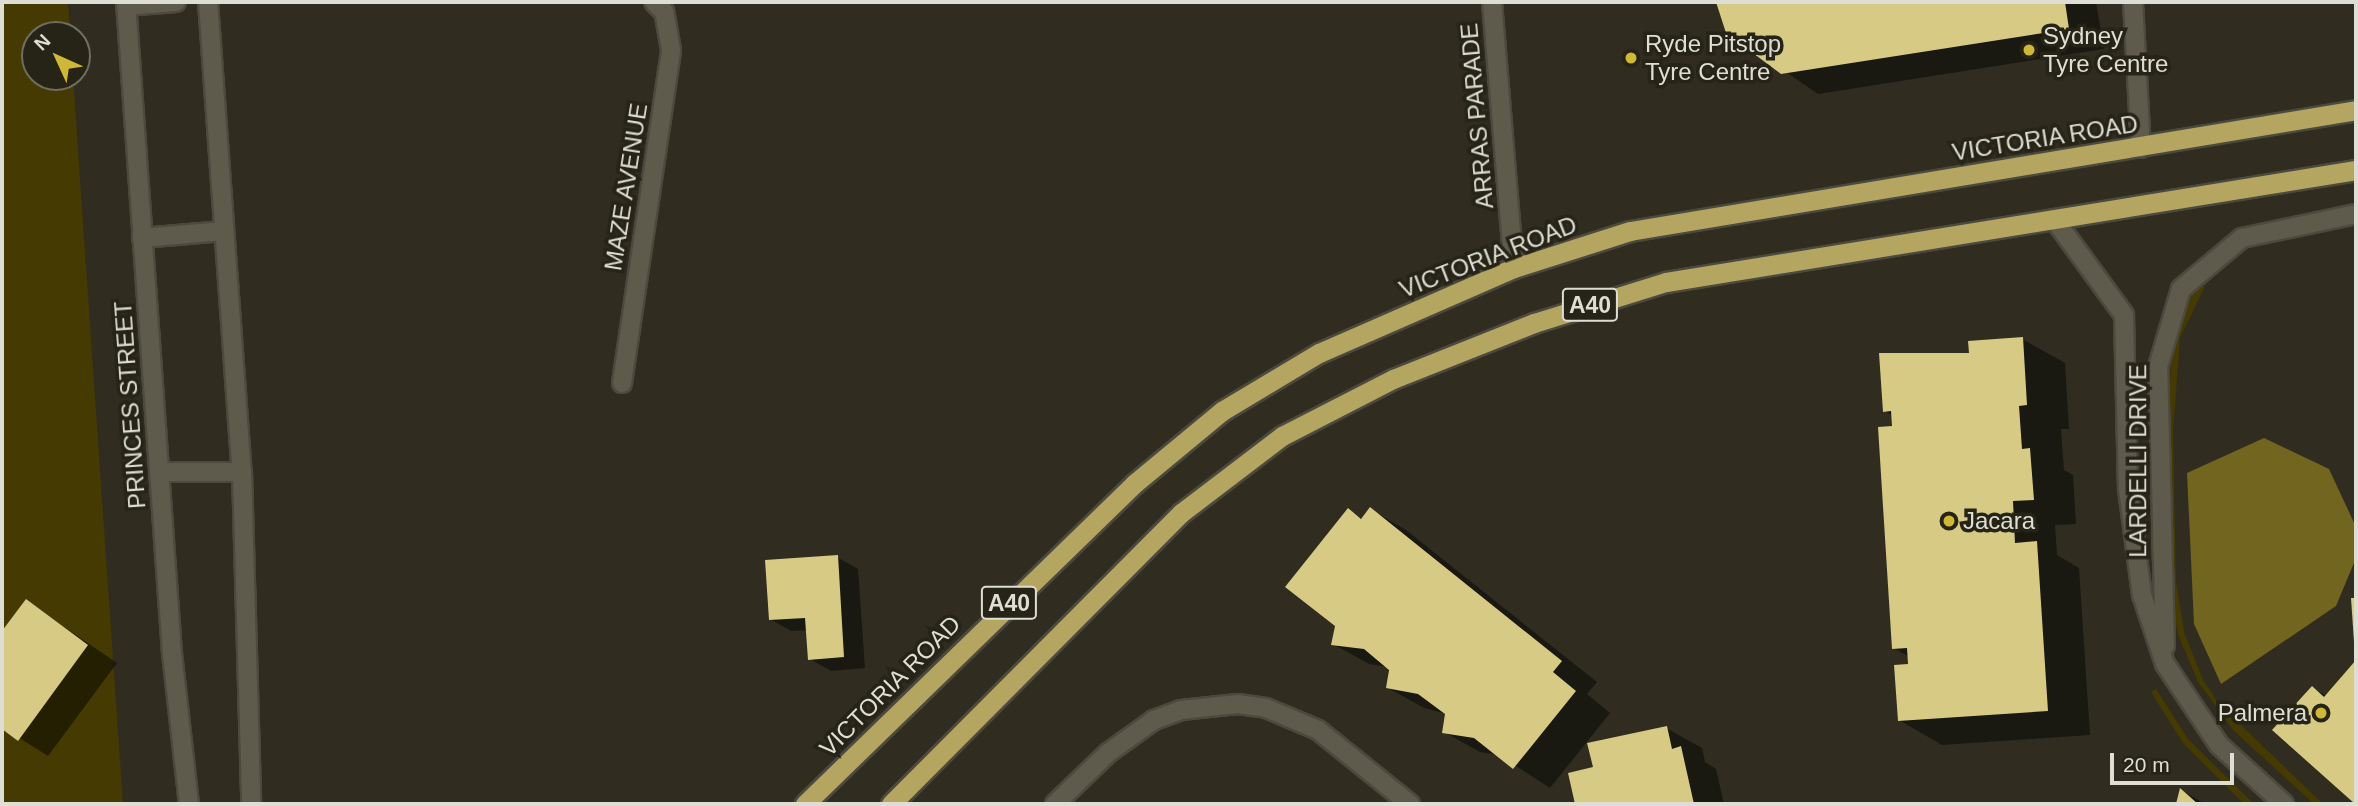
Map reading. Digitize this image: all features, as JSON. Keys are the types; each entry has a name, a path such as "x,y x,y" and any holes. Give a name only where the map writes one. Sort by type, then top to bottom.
{"highway":[{"name":"VICTORIA ROAD","path":"806,804 1135,483 1222,411 1319,353 1514,268 1630,231 2141,148 2356,110"},
{"name":"A40","path":"891,804 1181,513 1282,436 1393,379 1534,323 1666,282 2356,170"}],"street":[{"path":"126,4 177,2"},
{"path":"208,2 242,472 251,804"},
{"name":"MAZE AVENUE","path":"622,383 671,50 664,12 654,2"},
{"name":"ARRAS PARADE","path":"1492,2 1514,268"},
{"path":"2133,2 2141,148"},
{"name":"PRINCES STREET","path":"126,4 159,472 189,804"},
{"name":"LARDELLI DRIVE","path":"2165,664 2158,368 2180,289 2242,238 2356,214"},
{"name":"LARDELLI DRIVE","path":"2054,219 2124,315 2128,489 2142,595 2165,664 2219,745 2284,804"},
{"path":"142,238 225,231"},
{"path":"159,472 242,472"},
{"path":"1055,804 1108,753 1154,720 1181,710 1238,704 1266,708 1318,730 1410,804"}],"shaded area":[{"path":"2,2 68,2 69,21 21,21 21,91 74,91 123,804 2,804"},
{"path":"2197,286 2205,286 2180,338 2173,431 2176,581 2184,632 2203,680 2219,704 2323,804 2314,804 2234,731 2198,682 2178,634 2173,608 2168,431 2171,359 2180,315"},
{"path":"2264,438 2329,469 2356,527 2356,558 2336,606 2221,684 2194,624 2187,473"},
{"path":"2156,689 2188,739 2254,804 2244,804 2183,743 2151,692"}],"building":[{"path":"1716,2 2065,2 2069,29 1781,74 1726,33"},
{"name":"Jacara","path":"2023,337 2027,405 2019,406 2022,449 2030,448 2034,500 2013,501 2015,543 2037,541 2048,711 1898,721 1894,665 1908,664 1907,648 1892,649 1878,427 1892,426 1891,411 1883,412 1879,353 1969,353 1968,341"},
{"path":"1370,507 1562,661 1553,672 1576,691 1513,769 1474,738 1442,733 1445,714 1418,694 1386,688 1389,670 1364,649 1331,645 1335,626 1285,587 1348,508 1361,519"},
{"path":"838,555 844,657 808,660 805,618 769,620 765,560"},
{"path":"2351,598 2356,598 2356,642 2354,642"},
{"path":"26,599 88,645 18,741 2,729 2,631"},
{"name":"Palmera","path":"2356,660 2355,804 2272,730 2312,686 2324,697"},
{"path":"1667,726 1672,749 1681,746 1694,804 1575,804 1568,773 1593,767 1587,743"},
{"path":"2180,788 2198,804 2176,804"}],"place":[{"name":"Sydney Tyre Centre","path":"2029,50"},
{"name":"Ryde Pitstop Tyre Centre","path":"1631,58"},
{"name":"Jacara","path":"1949,521"},
{"name":"Palmera","path":"2321,713"}]}
